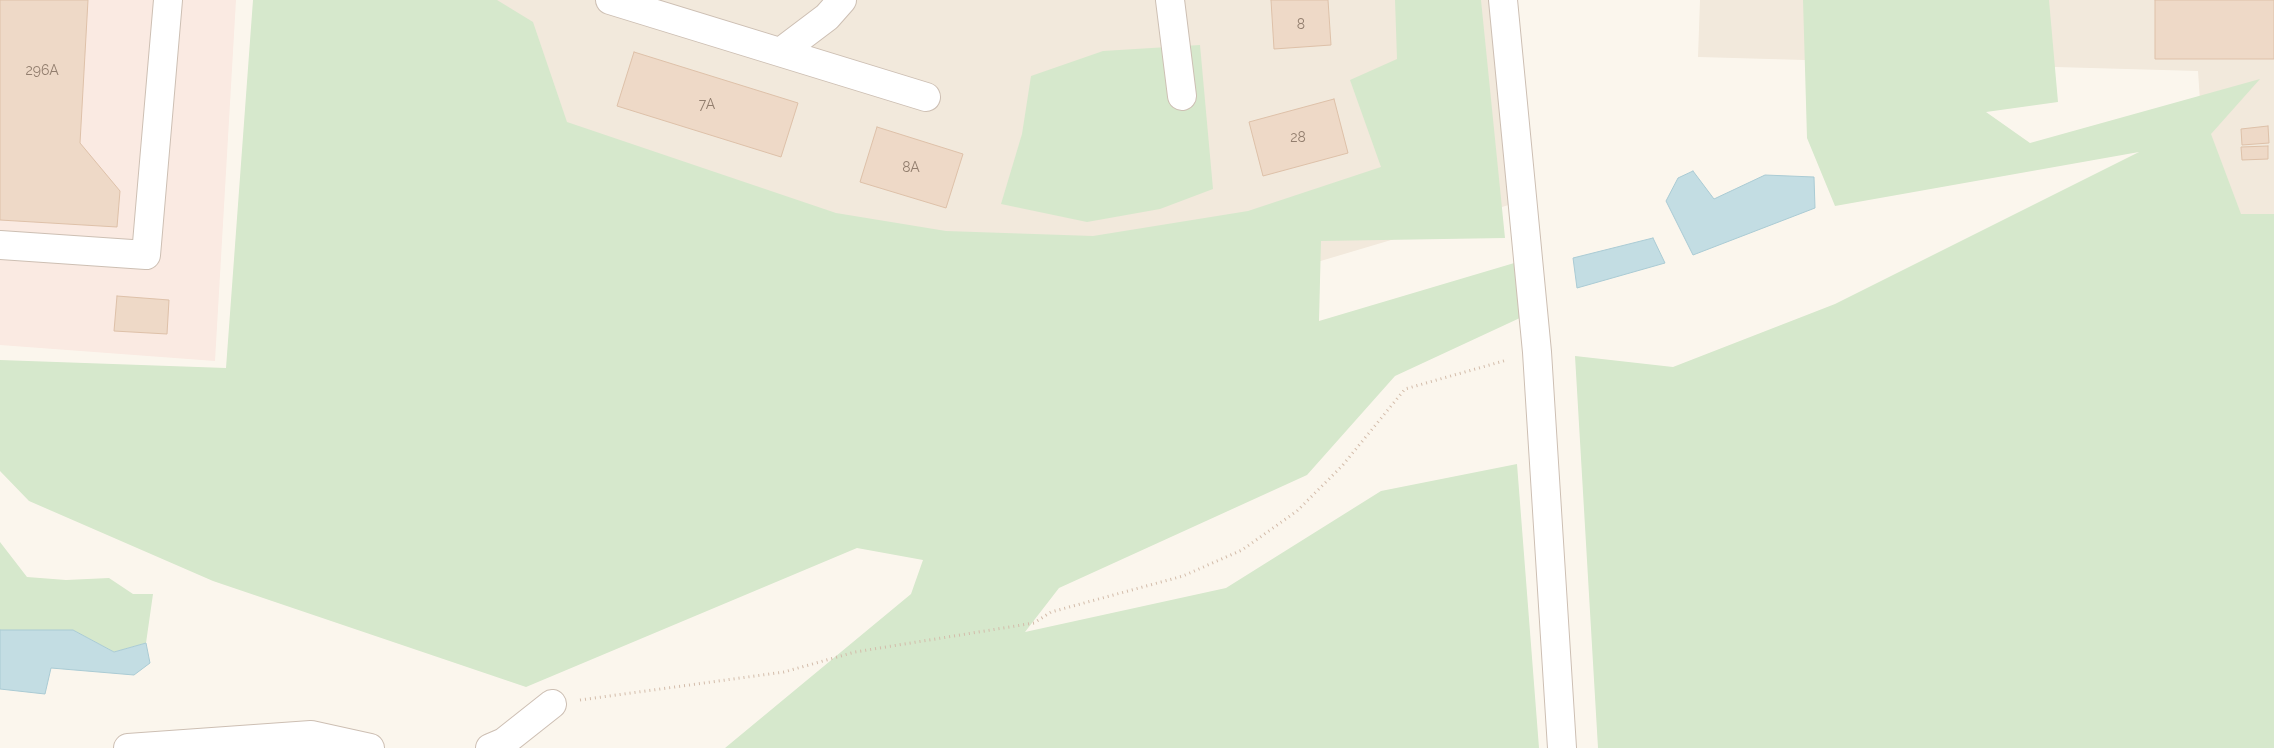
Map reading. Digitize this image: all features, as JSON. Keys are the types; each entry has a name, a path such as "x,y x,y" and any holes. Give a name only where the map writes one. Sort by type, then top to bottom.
{"lane":[{"path":"0,245 146,255 168,0"},
{"path":"610,0 782,51 926,97"},
{"path":"782,51 827,17 842,0"},
{"path":"1170,0 1182,96"},
{"path":"1503,0 1537,352 1562,748"},
{"path":"490,748 504,742 552,704"},
{"path":"128,748 311,735 370,748"}],"path":[{"path":"552,704 784,672 855,652 1034,623 1051,612 1183,576 1242,550 1297,510 1342,466 1405,389 1537,352"}],"shaded area":[{"path":"0,0 236,0 215,361 0,345"},
{"path":"275,0 1491,0 1512,204 1005,355"},
{"path":"1700,0 2274,0 2274,247 2210,250 2198,71 1698,57"}],"green space":[{"path":"253,0 497,0 533,22 567,122 836,213 946,231 1093,236 1248,211 1381,167 1350,80 1397,59 1395,0 1481,0 1505,238 1321,241 1319,321 1521,261 1522,317 1395,376 1307,475 1059,588 1025,632 1226,588 1381,491 1517,464 1539,748 725,748 911,594 923,560 857,548 526,687 213,581 29,501 0,471 0,360 226,368"},
{"path":"1803,0 2049,0 2058,102 1986,112 2030,143 2260,79 2211,134 2241,214 2274,214 2274,748 1598,748 1575,356 1673,367 1835,304 2139,152 1835,206 1807,138"},
{"path":"1200,45 1213,189 1160,209 1087,222 1001,204 1022,134 1031,76 1103,51"},
{"path":"0,542 27,577 66,580 109,578 133,594 153,594 146,643 114,652 73,630 0,630"}],"water":[{"path":"1693,171 1714,199 1765,175 1814,177 1815,208 1693,255 1666,201 1678,178"},
{"path":"1653,238 1665,263 1577,288 1573,258"},
{"path":"0,630 73,630 114,652 146,643 150,663 134,675 51,668 45,694 0,689"}],"building":[{"path":"0,0 88,0 80,143 120,191 117,227 0,220"},
{"path":"1271,0 1328,0 1331,45 1274,49"},
{"path":"2155,0 2274,0 2274,59 2155,59"},
{"path":"634,52 798,103 781,157 617,106"},
{"path":"1334,99 1348,153 1263,176 1249,122"},
{"path":"2268,126 2269,143 2242,145 2241,129"},
{"path":"877,127 963,154 946,208 860,182"},
{"path":"2268,146 2268,159 2242,160 2241,147"},
{"path":"117,296 169,300 167,334 114,331"}]}
